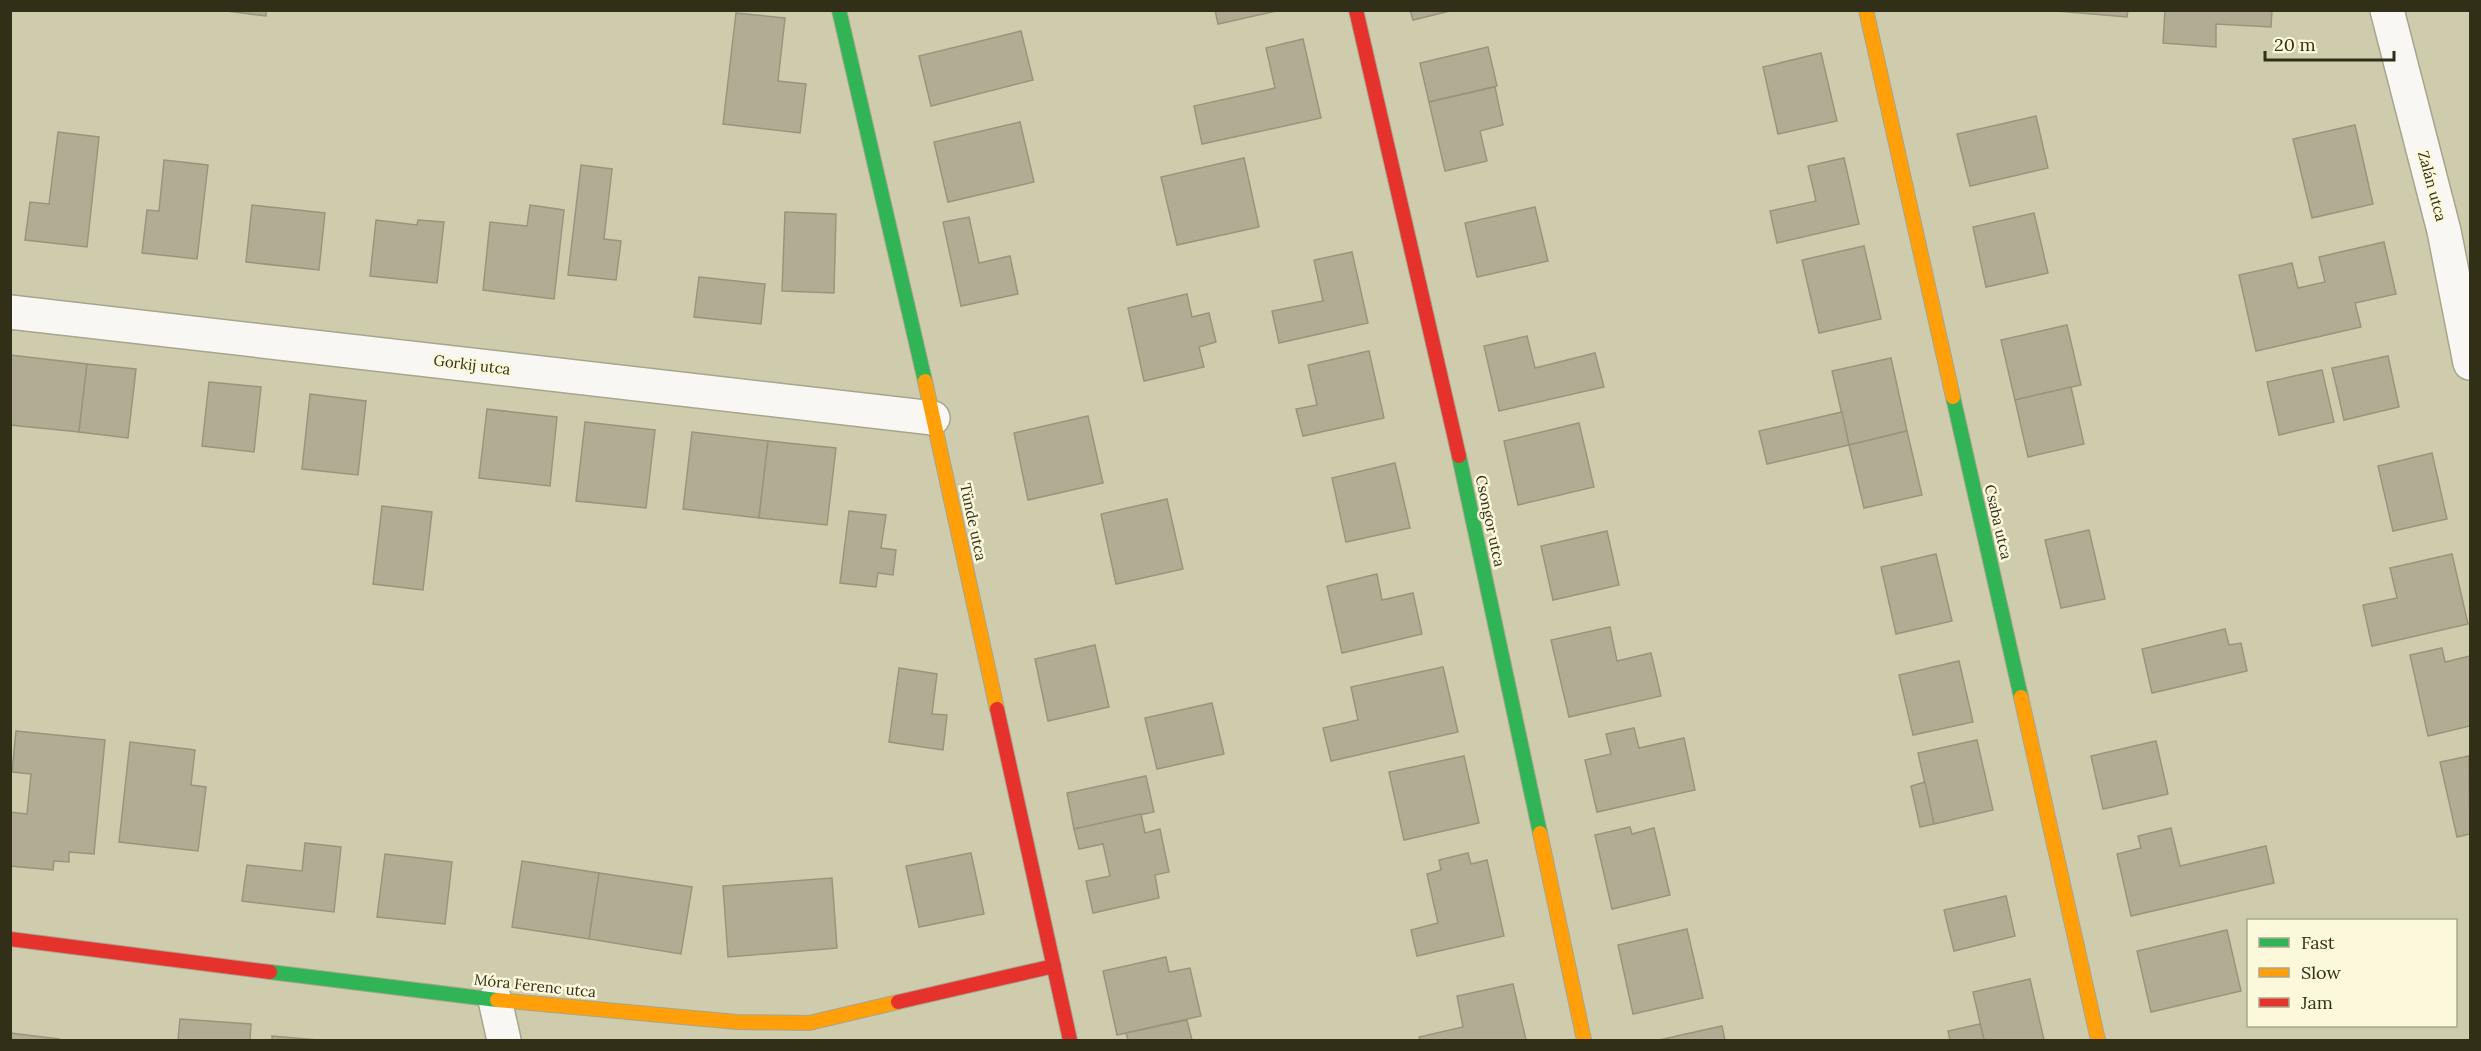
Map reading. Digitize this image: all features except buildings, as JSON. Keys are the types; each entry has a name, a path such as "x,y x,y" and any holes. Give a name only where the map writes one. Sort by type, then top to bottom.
{"street":[{"name":"Tünde utca","path":"839,10 933,418 1070,1041"},
{"name":"Csongor utca","path":"1356,10 1468,500 1584,1041"},
{"name":"Csaba utca","path":"1866,10 2098,1041"},
{"name":"Zalán utca","path":"2387,10 2444,231 2470,363"},
{"name":"Gorkij utca","path":"10,312 933,418"},
{"name":"Móra Ferenc utca","path":"10,939 495,1000 737,1022 809,1023 1054,966"},
{"path":"495,1000 504,1041"}],"traffic: fast":[{"path":"839,10 925,381"},
{"path":"1953,397 2021,697"},
{"path":"1459,456 1540,833"},
{"path":"270,972 497,1000"}],"traffic: slow":[{"path":"1866,10 1953,397"},
{"path":"925,381 997,709"},
{"path":"2021,697 2098,1040"},
{"path":"1540,833 1584,1040"},
{"path":"497,1000 737,1022 809,1023 898,1002"}],"traffic: jam":[{"path":"1356,10 1459,456"},
{"path":"997,709 1070,1040"},
{"path":"10,939 270,972"},
{"path":"898,1002 1054,966"}]}
